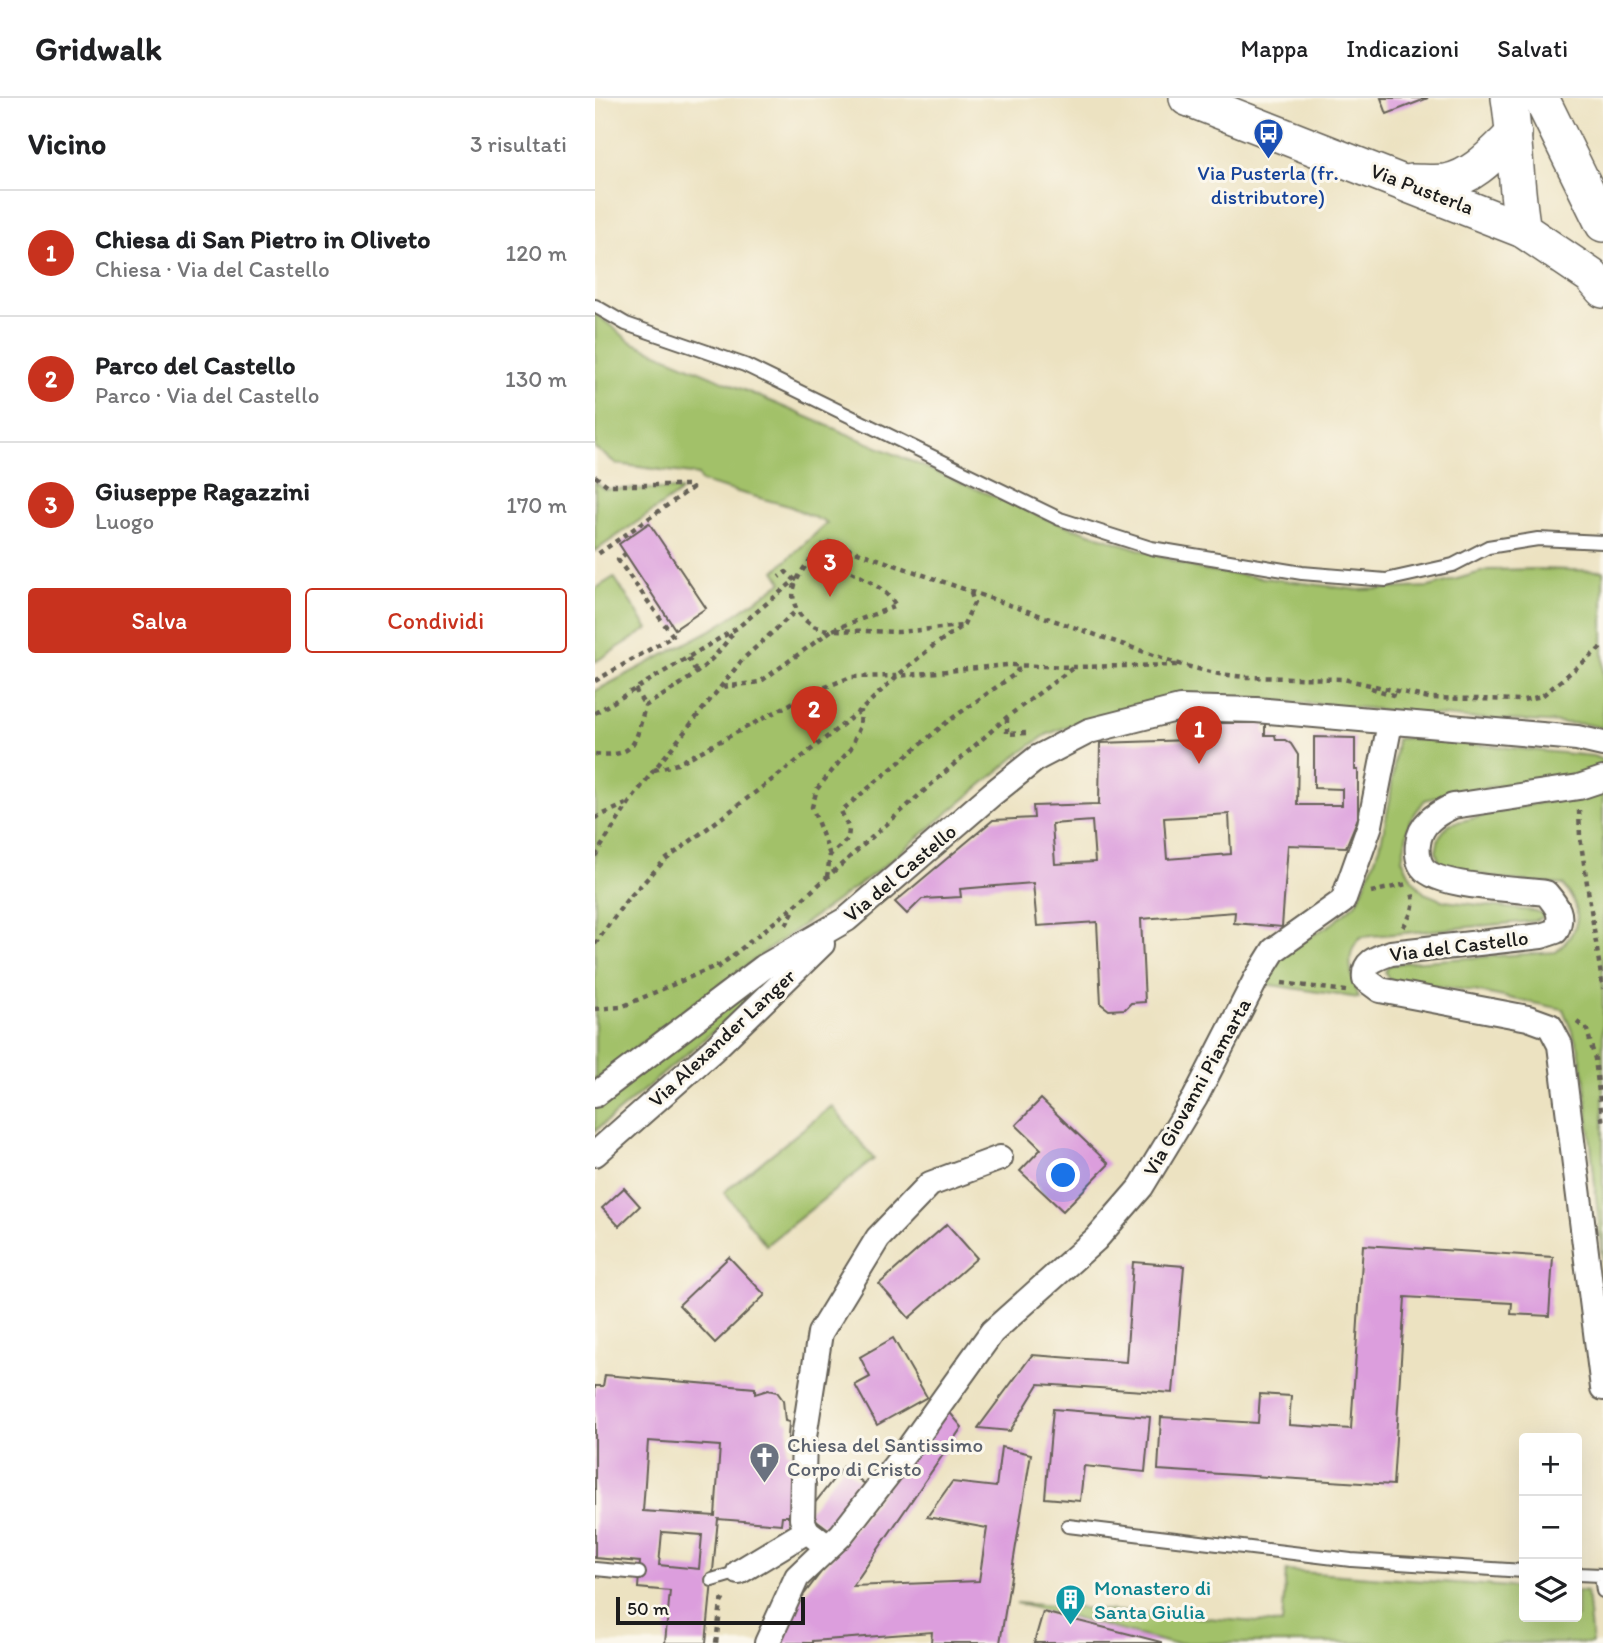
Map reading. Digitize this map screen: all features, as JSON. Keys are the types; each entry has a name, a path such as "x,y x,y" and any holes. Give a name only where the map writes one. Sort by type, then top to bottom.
{"main road":[{"name":"Via Pusterla","path":"1187,98 1523,230 1591,276 1603,289"},
{"path":"1509,98 1514,134 1517,198 1523,230"},
{"path":"1541,98 1603,223"},
{"path":"1402,182 1447,182 1470,173 1514,134"}],"street":[{"name":"Via del Castello","path":"595,1095 764,967 847,919 1037,758 1089,731 1180,708 1256,710 1577,738 1603,744"},
{"path":"1344,898 1370,825 1390,723"},
{"name":"Via del Castello","path":"1603,779 1579,787 1453,806 1434,815 1421,829 1417,845 1421,866 1435,878 1451,883 1546,893 1558,907 1561,921 1556,931 1541,936 1420,949 1377,957 1368,963 1364,971 1365,979 1380,990 1528,1018 1550,1026 1560,1045 1603,1388"},
{"name":"Via Giovanni Piamarta","path":"767,1643 797,1577 829,1547 911,1445 992,1332 1096,1239 1141,1187 1195,1098 1274,950 1344,898"},
{"name":"Via Alexander Langer","path":"595,1154 713,1050 847,919"},
{"path":"829,1547 807,1531 802,1519 804,1437 820,1333 878,1238 930,1184 1000,1158"},
{"path":"739,1572 807,1531"}],"lane":[{"path":"595,306 626,324 745,365 1060,519 1151,548 1302,573 1386,580 1453,565 1488,547 1538,539 1603,542"},
{"path":"1068,1526 1351,1560 1519,1571"},
{"path":"595,1569 639,1573"},
{"path":"712,1580 739,1572"},
{"path":"1582,1574 1601,1576 1603,1591"}],"path":[{"path":"595,476 607,485 688,485 692,488 595,556"},
{"path":"595,713 737,628 795,580 826,541 1182,665 1219,674 1343,679 1429,698 1523,700 1542,695 1603,646"},
{"path":"595,681 673,636 618,560 625,554"},
{"path":"722,687 760,682 832,630 896,606 889,594 879,587 814,556"},
{"path":"779,577 786,572 795,580"},
{"path":"795,580 793,601 797,610 814,628 899,632 963,626"},
{"path":"595,944 626,901 664,861 782,773 861,710 933,646 963,626 974,603 969,590"},
{"path":"595,856 629,803 743,659 797,610"},
{"path":"595,754 613,756 626,751 636,741 645,706 698,674 720,653 737,628"},
{"path":"688,658 698,674"},
{"path":"654,770 677,764 813,692 851,677 897,676 1015,664 1074,667 1182,665"},
{"path":"830,855 848,839 849,829 841,811 947,722 1015,674 1018,667 1015,664"},
{"path":"704,980 827,877 1007,717 1074,667"},
{"path":"635,689 645,706"},
{"path":"827,877 830,855 813,807 814,798 817,789 851,748 860,726 861,710"},
{"path":"595,818 629,803"},
{"path":"1580,830 1603,989"},
{"path":"1344,898 1409,883 1414,897 1412,912 1377,957"},
{"path":"595,1009 621,1007 746,954"},
{"path":"1257,979 1357,992 1380,990"},
{"path":"716,1643 721,1603 739,1572"}],"green space":[{"path":"595,313 631,342 1047,519 1202,570 1358,590 1429,587 1488,570 1603,571 1603,728 1584,724 1465,718 1201,696 1142,703 1078,722 1046,735 1019,754 879,870 668,1022 595,1081 595,691 717,627 782,582 775,571 827,523 789,506 701,482 698,475 617,464 595,448"},
{"path":"595,482 604,489 682,491 595,551"},
{"path":"614,577 648,629 595,662 595,589"},
{"path":"1397,739 1593,756 1603,760 1602,767 1588,773 1452,793 1425,800 1410,820 1402,859 1412,879 1424,893 1444,901 1534,911 1545,914 1544,917 1534,921 1361,937 1355,943 1351,958 1352,974 1359,998 1264,984 1277,957 1333,923 1358,901 1380,847 1390,800"},
{"path":"1603,793 1603,1265 1584,1075 1578,1046 1563,1009 1474,991 1394,981 1388,978 1385,972 1389,965 1408,962 1556,952 1571,935 1577,920 1574,903 1563,885 1509,880 1441,867 1436,851 1439,837 1449,824 1533,804"},
{"path":"769,974 769,981 759,993 595,1131 595,1107 763,975"},
{"path":"832,1106 874,1159 766,1245 724,1192"},
{"path":"1286,1571 1519,1588 1519,1622 1582,1622 1582,1592 1587,1592 1592,1643 1169,1643 1016,1603 1282,1624"}],"building":[{"path":"1381,98 1428,98 1387,114"},
{"path":"649,523 706,608 675,629 619,544"},
{"path":"1190,723 1265,723 1265,735 1275,735 1276,740 1285,740 1298,755 1297,805 1342,805 1342,789 1314,788 1314,737 1355,738 1358,818 1346,847 1288,845 1282,927 1234,923 1235,912 1141,919 1145,1002 1131,1003 1125,1009 1109,1010 1101,1004 1097,922 1037,926 1033,883 960,889 961,897 922,899 907,914 895,902 993,820 1034,818 1033,806 1099,804 1100,743 1190,740","holes":["1229,814 1231,854 1167,859 1164,818","1092,821 1095,862 1055,864 1052,824"]},
{"path":"1041,1099 1109,1164 1063,1211 1020,1171 1041,1149 1016,1125"},
{"path":"624,1188 640,1206 619,1226 602,1208"},
{"path":"947,1224 977,1258 909,1318 879,1284"},
{"path":"1363,1245 1553,1257 1549,1316 1511,1314 1512,1303 1405,1297 1393,1485 1158,1470 1161,1417 1258,1423 1260,1394 1291,1396 1289,1425 1351,1429"},
{"path":"729,1257 765,1295 715,1343 679,1305"},
{"path":"1133,1262 1184,1266 1173,1393 1039,1384 1010,1431 978,1428 1032,1355 1126,1362"},
{"path":"893,1338 927,1397 877,1425 855,1385 870,1377 860,1357"},
{"path":"605,1375 755,1388 755,1394 768,1390 777,1392 783,1400 785,1421 789,1422 787,1452 797,1452 792,1516 782,1516 781,1524 718,1519 706,1643 665,1643 670,1591 638,1588 640,1562 595,1558 595,1386 603,1386","holes":["648,1441 720,1446 715,1516 643,1511","662,1532 702,1535 699,1569 659,1565"]},
{"path":"946,1408 962,1427 853,1586 979,1581 987,1528 927,1517 952,1482 996,1487 1001,1447 1031,1454 1000,1643 931,1643 932,1632 812,1643 778,1643 796,1605"},
{"path":"1053,1409 1150,1417 1145,1472 1084,1466 1080,1501 1045,1498"},
{"path":"843,1467 870,1488 835,1534 807,1513"},
{"name":"Monastero di Santa Giulia","path":"1043,1612 1161,1642 1161,1643 1034,1643"}],"place":[{"name":"Via Pusterla (fr. distributore)","path":"1268,160"},
{"name":"Giuseppe Ragazzini","path":"830,597"},
{"name":"Parco del Castello","path":"814,744"},
{"name":"Chiesa di San Pietro in Oliveto","path":"1199,764"},
{"name":"Chiesa del Santissimo Corpo di Cristo","path":"764,1484"},
{"name":"Monastero di Santa Giulia","path":"1071,1627"}]}
